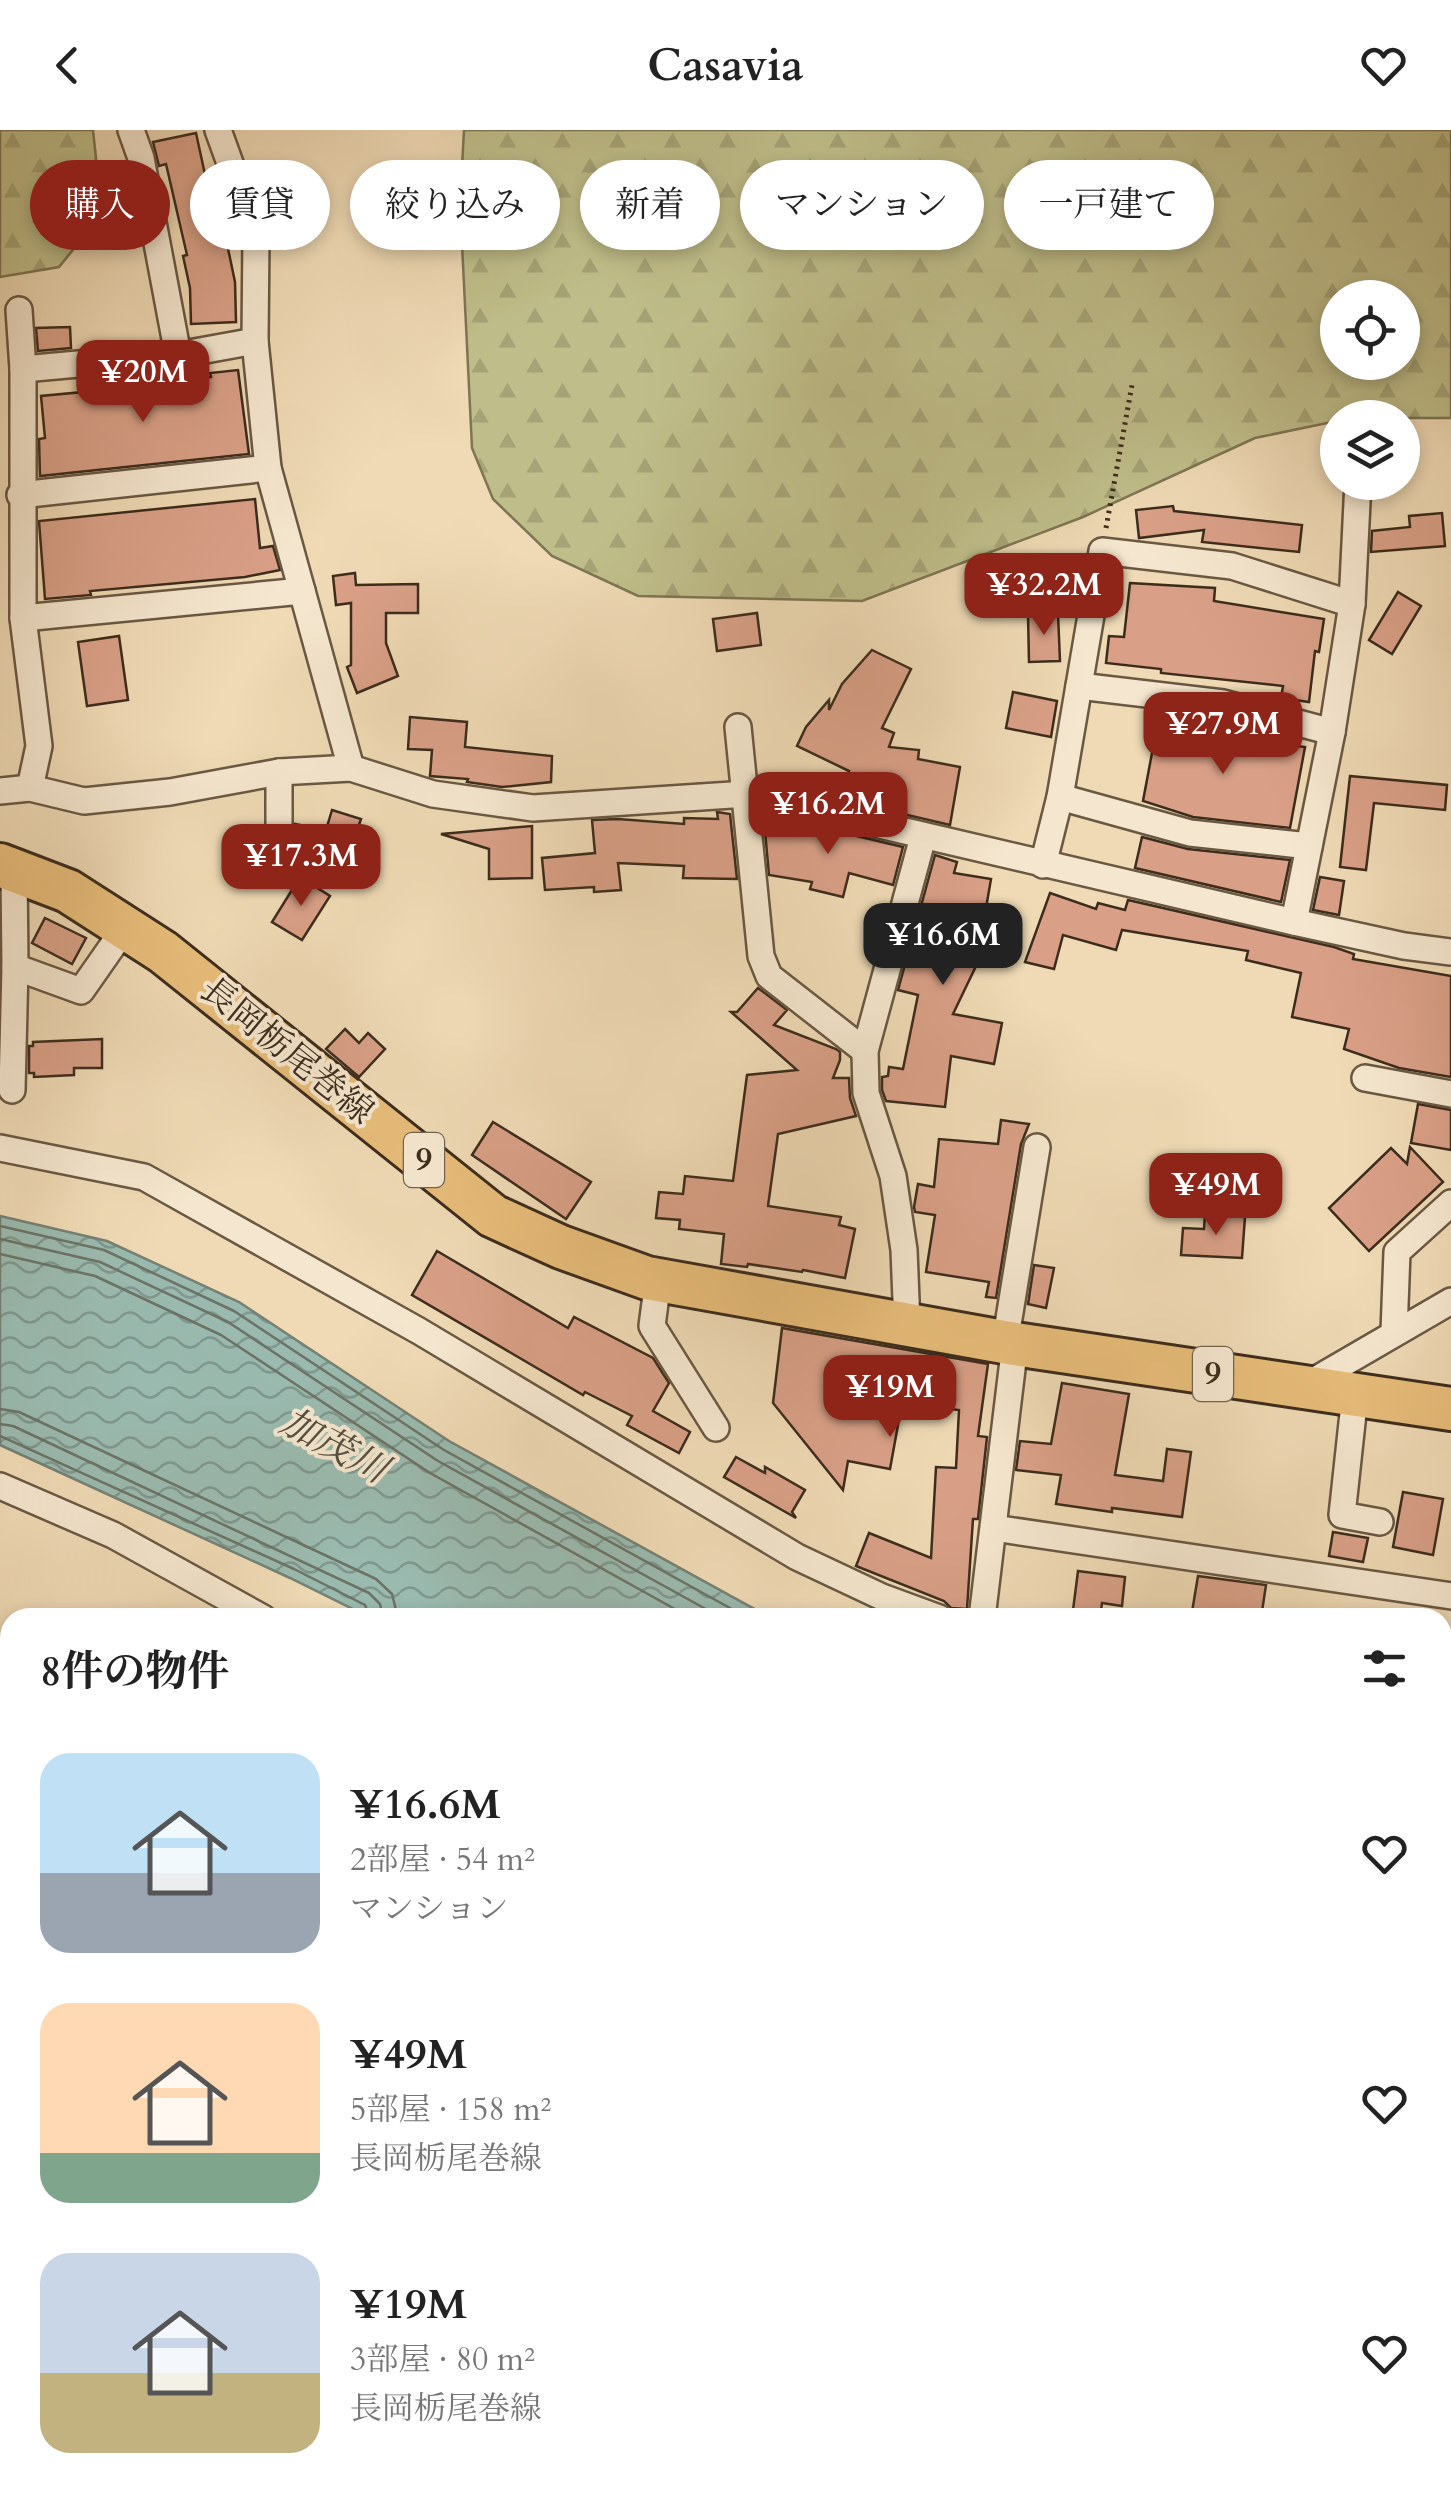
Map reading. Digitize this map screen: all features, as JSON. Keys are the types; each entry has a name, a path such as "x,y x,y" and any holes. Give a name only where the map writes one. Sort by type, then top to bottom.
{"main road":[{"name":"長岡栃尾巻線","path":"7,868 68,891 125,928 244,1014 493,1216 561,1247 658,1280 1010,1344 1431,1406"}],"street":[{"path":"131,130 142,158 178,355"},
{"path":"218,130 256,234 255,341 268,468 351,768"},
{"path":"19,310 23,370 23,618 39,746 30,788"},
{"path":"23,370 178,355 255,341"},
{"path":"20,495 268,468"},
{"path":"1294,922 1332,732 1352,604 1357,500"},
{"path":"1042,865 1060,798 1102,550 1232,566 1352,604"},
{"path":"23,618 302,591"},
{"path":"1079,686 1223,703 1332,732"},
{"path":"738,727 761,956 769,976 864,1052"},
{"path":"0,791 30,788 84,801 170,792 280,772 351,768 433,794 533,808 747,794 1294,922 1451,952"},
{"path":"279,854 280,772"},
{"path":"1060,798 1190,833 1309,846"},
{"path":"908,1325 896,1194 866,1093 864,1052 923,837"},
{"path":"7,868 15,967 12,1090"},
{"path":"15,967 81,991 125,928"},
{"path":"1365,1078 1451,1094"},
{"path":"983,1608 1010,1344 1038,1147"},
{"path":"0,1148 144,1177 419,1331 797,1557 912,1608"},
{"path":"1394,1332 1397,1252 1451,1203"},
{"path":"658,1280 652,1326 716,1428"},
{"path":"1303,1387 1451,1301"},
{"path":"1431,1406 1451,1383"},
{"path":"1355,1395 1342,1515 1380,1522"},
{"path":"0,1486 113,1535 245,1608"},
{"path":"994,1528 1451,1596"}],"path":[{"path":"1102,550 1132,385"}],"green space":[{"path":"0,130 93,130 96,160 30,160 30,250 73,250 59,267 0,277"},
{"path":"464,130 1451,130 1451,418 1420,418 1420,400 1320,400 1320,425 1255,438 1083,517 862,601 638,596 552,556 493,499 472,448 462,250 560,250 560,160 462,160"}],"water":[{"name":"加茂川","path":"0,1216 107,1241 239,1302 449,1441 753,1608 351,1608 0,1445"}],"building":[{"path":"196,133 202,160 190,160 190,250 228,250 235,282 236,322 191,324 190,288 183,256 187,255 170,181 170,160 158,160 153,142"},
{"path":"70,327 71,348 38,351 36,328"},
{"path":"238,370 249,454 40,476 39,439 45,438 41,396 189,382 211,377 210,373"},
{"path":"255,499 260,548 273,546 280,570 45,599 39,521"},
{"path":"1173,506 1174,511 1302,525 1299,552 1202,542 1204,530 1139,538 1136,510"},
{"path":"1442,513 1445,546 1371,552 1372,531 1410,527 1409,516"},
{"path":"355,573 356,585 418,584 418,613 386,613 386,643 398,676 357,693 347,667 351,665 351,603 336,605 333,576"},
{"path":"1130,583 1215,588 1214,601 1324,619 1319,652 1315,651 1309,702 1281,698 1283,686 1106,663 1109,636 1124,637"},
{"path":"1398,592 1421,606 1392,654 1369,640"},
{"path":"757,613 761,645 717,651 713,619"},
{"path":"1058,614 1060,661 1029,662 1028,615"},
{"path":"119,636 128,700 87,706 78,642"},
{"path":"872,650 911,669 882,728 894,733 889,747 919,750 918,759 960,767 950,825 839,799 849,771 797,746 806,727 829,700 829,710 842,684"},
{"path":"1013,692 1057,701 1051,737 1006,728"},
{"path":"410,717 467,722 465,747 552,756 551,782 502,787 430,776 432,750 408,749"},
{"path":"1158,721 1191,728 1190,733 1305,747 1290,828 1193,817 1143,801"},
{"path":"1350,776 1447,785 1445,810 1374,803 1366,870 1340,867"},
{"path":"332,810 361,819 347,861 295,845 295,824 326,830"},
{"path":"717,812 730,814 737,879 683,878 684,866 618,863 621,890 545,890 542,858 595,853 592,820 684,824 684,818 718,819"},
{"path":"764,820 827,829 903,847 893,885 849,873 843,897 810,889 812,882 769,875"},
{"path":"532,826 532,878 489,879 489,849 441,834"},
{"path":"232,836 263,855 270,866 295,874 230,870"},
{"path":"1142,837 1188,849 1290,860 1281,902 1135,868"},
{"path":"935,855 957,862 954,873 991,879 976,966 953,1014 1002,1023 994,1064 951,1056 945,1107 886,1101 882,1090 882,1077 888,1076 889,1067 903,1069 918,995 898,990"},
{"path":"300,877 330,896 302,940 272,922"},
{"path":"1320,877 1344,881 1339,915 1313,910"},
{"path":"1050,893 1096,909 1098,903 1125,910 1128,900 1334,947 1354,954 1353,959 1451,976 1451,1077 1399,1068 1344,1049 1349,1029 1292,1017 1301,973 1246,960 1248,951 1122,930 1116,950 1063,935 1054,969 1025,962"},
{"path":"45,918 86,938 72,964 32,943"},
{"path":"758,988 787,1010 774,1025 836,1049 840,1060 833,1078 849,1078 856,1116 778,1134 768,1206 841,1217 839,1225 855,1229 845,1278 803,1270 721,1264 724,1234 679,1229 680,1220 656,1218 659,1192 683,1194 685,1176 733,1181 747,1075 797,1070 731,1012 737,1012"},
{"path":"345,1029 359,1043 368,1033 385,1049 359,1077 326,1049"},
{"path":"102,1039 102,1068 74,1068 74,1075 34,1077 34,1073 29,1073 29,1046 33,1042"},
{"path":"1418,1104 1451,1110 1451,1150 1411,1143"},
{"path":"1001,1120 1029,1124 1021,1144 996,1298 986,1297 989,1282 926,1272 935,1215 915,1212 914,1207 918,1184 934,1187 939,1139 998,1144"},
{"path":"493,1122 591,1182 566,1219 472,1155"},
{"path":"1410,1147 1443,1182 1369,1251 1329,1208 1391,1148 1407,1164"},
{"path":"1205,1215 1245,1217 1242,1258 1181,1255 1183,1228 1204,1229"},
{"path":"437,1251 568,1328 574,1317 653,1358 669,1383 653,1411 690,1432 679,1453 627,1425 632,1416 585,1392 583,1395 412,1295"},
{"path":"1034,1265 1054,1268 1046,1308 1028,1304"},
{"path":"782,1328 988,1364 978,1436 987,1437 978,1519 973,1519 967,1608 951,1608 944,1601 856,1566 869,1533 931,1558 936,1467 956,1468 959,1410 902,1403 890,1469 848,1461 843,1490 773,1403"},
{"path":"1062,1383 1129,1394 1115,1475 1163,1481 1167,1449 1191,1452 1182,1517 1056,1504 1061,1475 1016,1470 1020,1441 1051,1444"},
{"path":"736,1457 765,1473 765,1467 805,1490 792,1512 796,1518 724,1477"},
{"path":"1403,1492 1443,1499 1433,1555 1393,1547"},
{"path":"1333,1532 1368,1538 1363,1562 1329,1556"},
{"path":"1078,1571 1125,1577 1122,1606 1102,1603 1101,1608 1073,1608"},
{"path":"1198,1576 1266,1585 1263,1608 1193,1608"}]}
